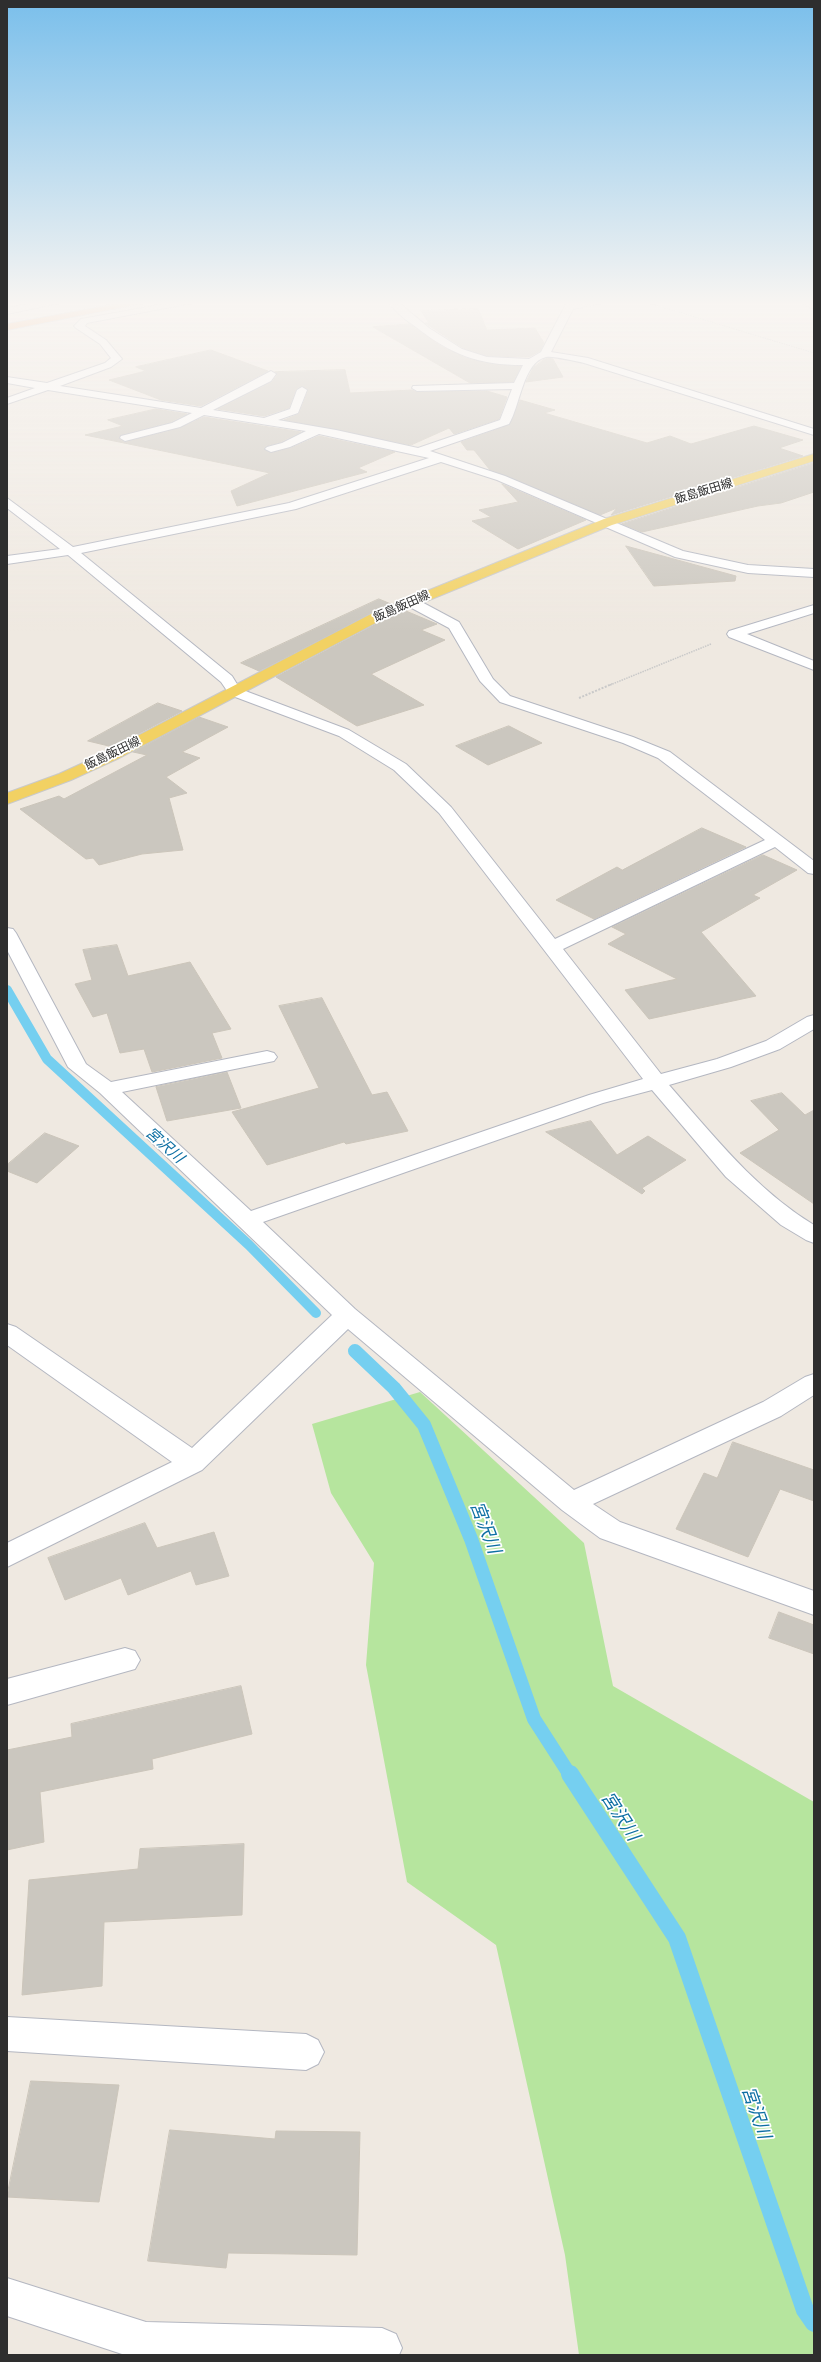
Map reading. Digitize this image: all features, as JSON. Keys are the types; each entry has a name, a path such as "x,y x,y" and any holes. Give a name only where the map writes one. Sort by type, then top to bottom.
{"main road":[{"name":"飯島飯田線","path":"7,799 65,777 111,756 378,616 411,602 608,522 814,457"}],"street":[{"path":"125,438 176,424 200,412"},
{"path":"211,412 318,430 419,451 501,478 608,522 679,554 709,562 748,569 814,573"},
{"path":"266,421 291,412"},
{"path":"419,451 505,422 509,412"},
{"path":"751,412 814,432"},
{"path":"271,449 286,445 318,430"},
{"path":"7,560 71,551 292,506 441,458"},
{"path":"7,502 71,551 227,679 235,692 344,733 400,768 444,810 656,1082 734,1172 789,1220 814,1235"},
{"path":"411,602 435,612 454,625 487,681 505,699 542,713 628,740 664,755 814,870"},
{"path":"734,634 814,609"},
{"path":"734,634 814,666"},
{"path":"551,948 775,841"},
{"path":"7,933 78,1067 107,1088 347,1315 571,1503 610,1530 814,1603"},
{"path":"248,1220 596,1099 724,1063 773,1045 814,1021"},
{"path":"107,1088 267,1057"},
{"path":"7,1556 193,1463 347,1315"},
{"path":"7,1333 193,1463"},
{"path":"571,1503 772,1409 814,1383"},
{"path":"7,1692 125,1660"},
{"path":"7,2034 306,2052"},
{"path":"7,2297 146,2342 382,2348"}],"path":[{"path":"542,713 734,634"}],"green space":[{"path":"420,1392 584,1543 613,1686 814,1802 814,2355 579,2355 565,2255 496,1945 407,1882 366,1665 374,1563 331,1493 312,1424"}],"building":[{"path":"142,412 176,412 187,414 171,422 121,435 119,439 125,442 180,428 204,417 301,432 281,442 266,446 264,449 270,453 291,448 319,436 395,452 358,468 367,472 237,506 231,491 270,473 85,435 123,426 108,420"},
{"path":"239,412 276,412 264,416"},
{"path":"300,412 501,412 499,419 454,434 449,428 411,445 284,420 299,414"},
{"path":"515,412 547,412 544,413 647,443 670,436 691,444 754,426 803,440 779,448 803,456 611,515 617,508 600,515 490,470 474,450 467,450 461,442 509,425"},
{"path":"814,463 814,492 781,503 758,506 642,532 622,524"},
{"path":"502,484 586,520 518,549 472,521 491,517 479,510 518,502"},
{"path":"626,546 736,576 735,581 654,586"},
{"path":"379,599 391,604 259,671 241,663"},
{"path":"406,611 437,624 421,630 445,640 371,674 424,705 357,726 276,677 384,620"},
{"path":"158,703 182,711 113,747 88,741"},
{"path":"199,717 228,727 182,752 200,758 166,777 187,793 169,798 183,850 142,854 99,865 93,858 86,859 20,809 59,796 64,799 147,755 133,752"},
{"path":"509,726 542,743 488,765 456,746"},
{"path":"702,828 746,847 594,919 556,900 617,867 622,870"},
{"path":"763,855 797,870 753,895 760,898 701,932 756,996 649,1019 625,990 677,979 608,944 626,934 612,927"},
{"path":"117,945 128,976 190,962 231,1029 212,1033 222,1058 152,1072 144,1049 120,1053 107,1013 93,1017 75,984 92,980 83,950"},
{"path":"322,998 372,1095 387,1092 408,1131 346,1144 344,1142 267,1165 232,1112 319,1088 279,1006"},
{"path":"227,1072 241,1108 167,1121 156,1087"},
{"path":"782,1093 805,1115 814,1110 814,1204 740,1153 779,1130 751,1101"},
{"path":"591,1121 617,1155 648,1136 686,1160 642,1188 645,1191 642,1194 546,1132"},
{"path":"45,1133 79,1146 37,1183 7,1171 7,1165"},
{"path":"733,1442 814,1470 814,1501 780,1489 748,1557 676,1529 704,1473 717,1478"},
{"path":"145,1523 157,1548 214,1532 229,1576 196,1585 191,1571 128,1595 121,1578 65,1600 48,1558"},
{"path":"779,1612 814,1625 814,1654 769,1638"},
{"path":"241,1686 252,1734 152,1759 153,1769 40,1792 44,1842 7,1850 7,1750 72,1737 71,1724"},
{"path":"244,1844 242,1915 104,1922 102,1986 22,1995 29,1880 138,1869 140,1849"},
{"path":"31,2081 119,2085 99,2202 7,2197"},
{"path":"170,2130 275,2139 276,2131 360,2132 357,2255 228,2253 226,2268 148,2261"}],"waterway":[{"name":"宮沢川","path":"7,990 47,1059 249,1245 316,1313"},
{"name":"宮沢川","path":"355,1351 394,1388 424,1425 471,1539 534,1719 570,1775"},
{"name":"宮沢川","path":"570,1774 677,1938 805,2310 814,2323"}]}
